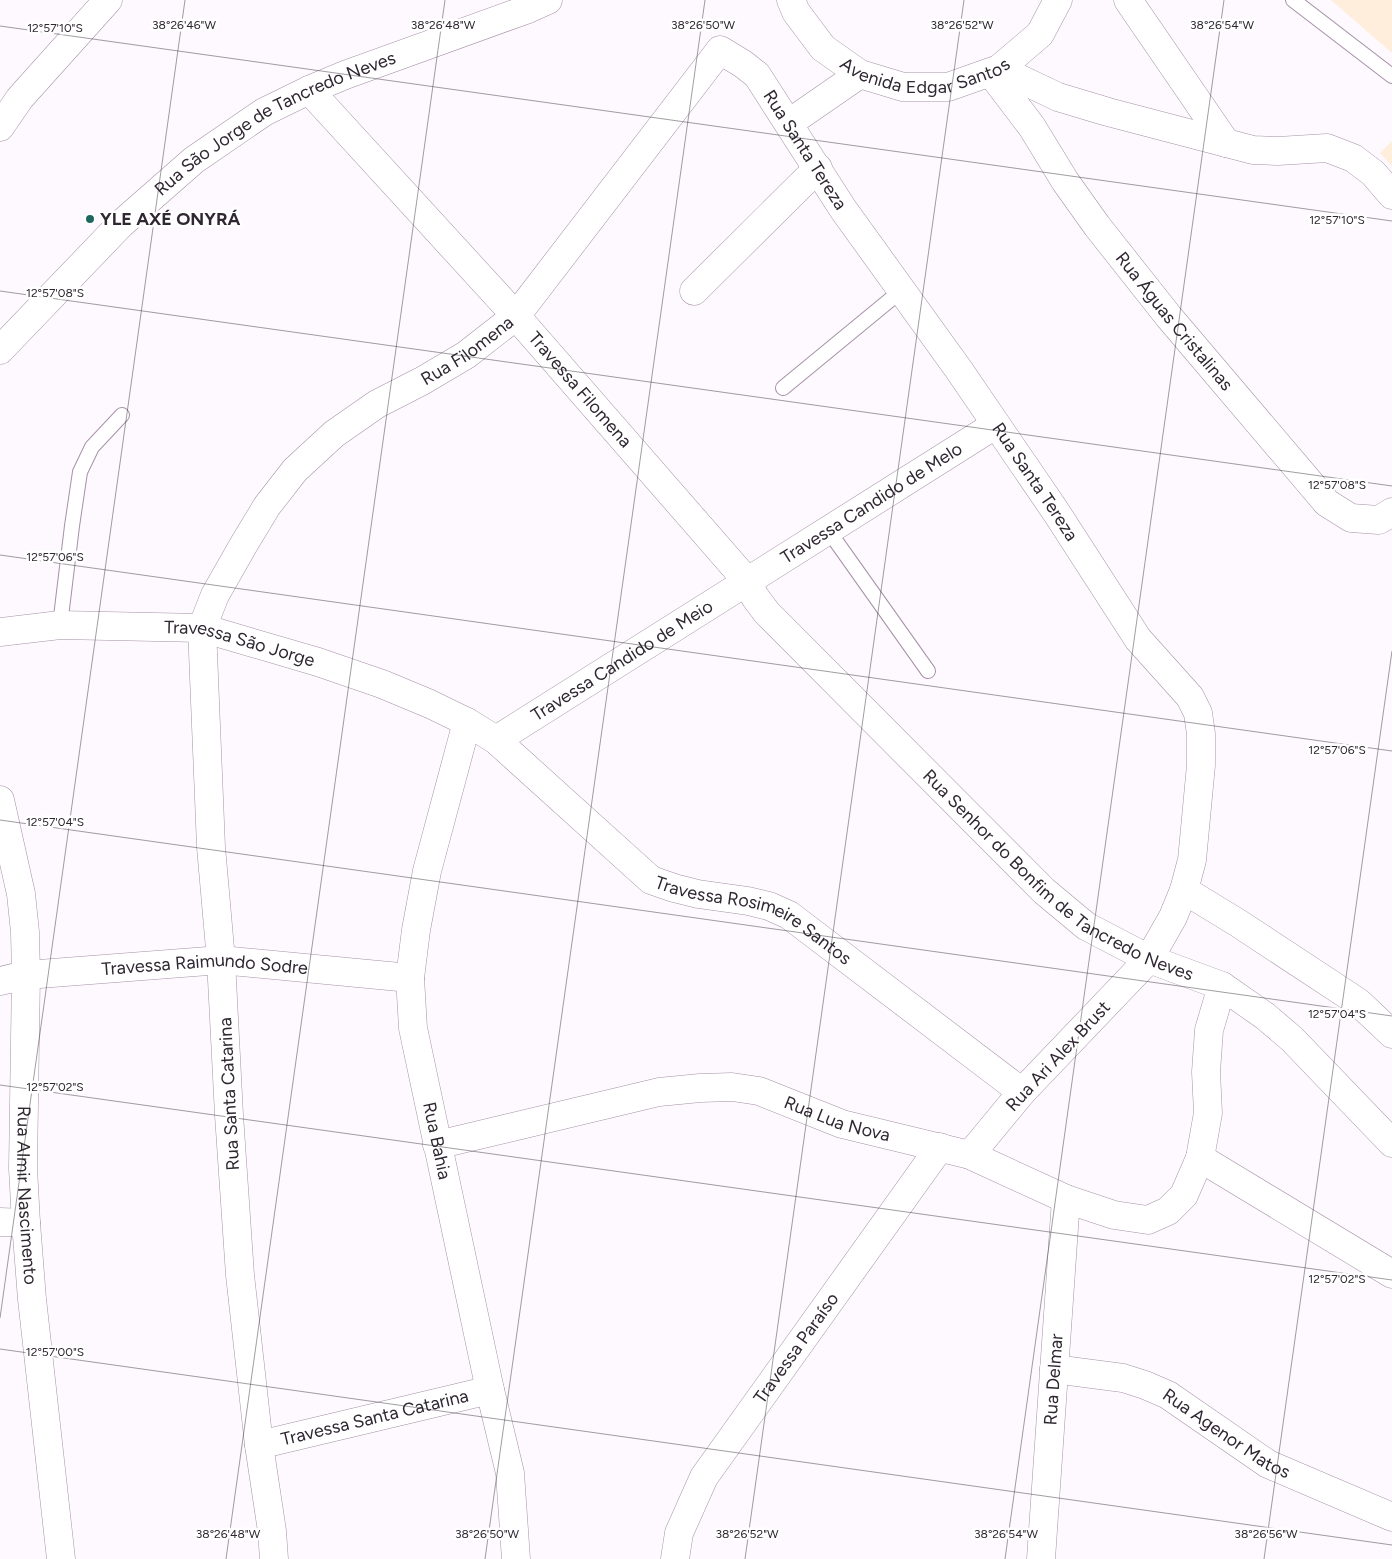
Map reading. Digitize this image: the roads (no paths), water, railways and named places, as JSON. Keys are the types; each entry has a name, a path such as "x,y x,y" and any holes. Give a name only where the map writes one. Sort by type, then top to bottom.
{"street":[{"path":"0,127 20,98 108,0"},
{"name":"Rua São Jorge de Tancredo Neves","path":"0,350 121,224 194,160 264,112 345,75 528,9 548,0"},
{"name":"Avenida Edgar Santos","path":"791,0 796,12 823,48 860,74 904,87 948,87 995,71 1040,34 1058,0"},
{"path":"1128,0 1226,143"},
{"name":"Rua Santa Tereza","path":"720,50 743,64 757,76 843,208 959,370 1056,512 1138,639 1190,697 1198,713 1201,734 1201,765 1192,860 1184,890 1173,917 1149,959"},
{"name":"Rua Filomena","path":"202,628 215,595 244,544 267,506 295,470 334,434 377,404 422,381 466,355 516,316 720,50"},
{"path":"995,71 1058,97 1253,150 1278,151 1327,148 1353,158 1373,173 1392,195"},
{"name":"Rua Águas Cristalinas","path":"995,71 1065,181 1097,226 1169,317 1327,503 1351,518 1379,520 1392,512"},
{"path":"789,123 860,74"},
{"name":"Travessa Filomena","path":"309,90 516,316 747,581"},
{"path":"694,291 818,168"},
{"name":"Travessa Candido de Melo","path":"747,581 995,425"},
{"name":"Travessa Candido de Meio","path":"496,740 747,581"},
{"name":"Rua Senhor do Bonfim de Tancredo Neves","path":"747,581 755,597 767,613 1044,890 1086,926 1149,959 1222,986 1266,1016 1292,1039 1392,1143"},
{"name":"Travessa São Jorge","path":"0,632 60,625 202,628 318,662 382,684 467,722"},
{"name":"Rua Santa Catarina","path":"202,628 212,847 221,960 240,1275 274,1559"},
{"name":"Travessa Rosimeire Santos","path":"467,722 496,740 651,880 698,894 769,906 790,915 1022,1092"},
{"name":"Rua Bahia","path":"467,722 427,871 416,930 410,978 413,1028 490,1390 510,1472 516,1559"},
{"name":"Rua Almir Nascimento","path":"0,800 21,894 25,932 23,1168 13,1223 32,1299 61,1559"},
{"path":"1184,890 1358,1002 1392,1034"},
{"name":"Rua Ari Alex Brust","path":"970,1155 1022,1092 1149,959"},
{"name":"Travessa Raimundo Sodre","path":"0,981 26,975 221,960 410,978"},
{"name":"Rua Lua Nova","path":"437,1144 659,1092 732,1087 759,1091 842,1124 940,1146 970,1155 1066,1199 1114,1215 1148,1220 1168,1212 1184,1195 1200,1158 1208,1113 1206,1072 1209,1030 1222,986"},
{"name":"Travessa Paraíso","path":"675,1559 679,1532 704,1477 940,1146"},
{"path":"1200,1158 1392,1274"},
{"name":"Rua Delmar","path":"1040,1559 1066,1199"},
{"name":"Rua Agenor Matos","path":"1054,1369 1123,1378 1146,1385 1168,1395 1268,1464 1392,1517"},
{"name":"Travessa Santa Catarina","path":"259,1445 490,1390"}],"lane":[{"path":"1293,0 1392,76"},
{"path":"783,388 902,290"},
{"path":"60,625 80,472 92,446 122,415"},
{"path":"828,530 928,671"}],"place":[{"name":"YLE AXÉ ONYRÁ","path":"90,219"}]}
